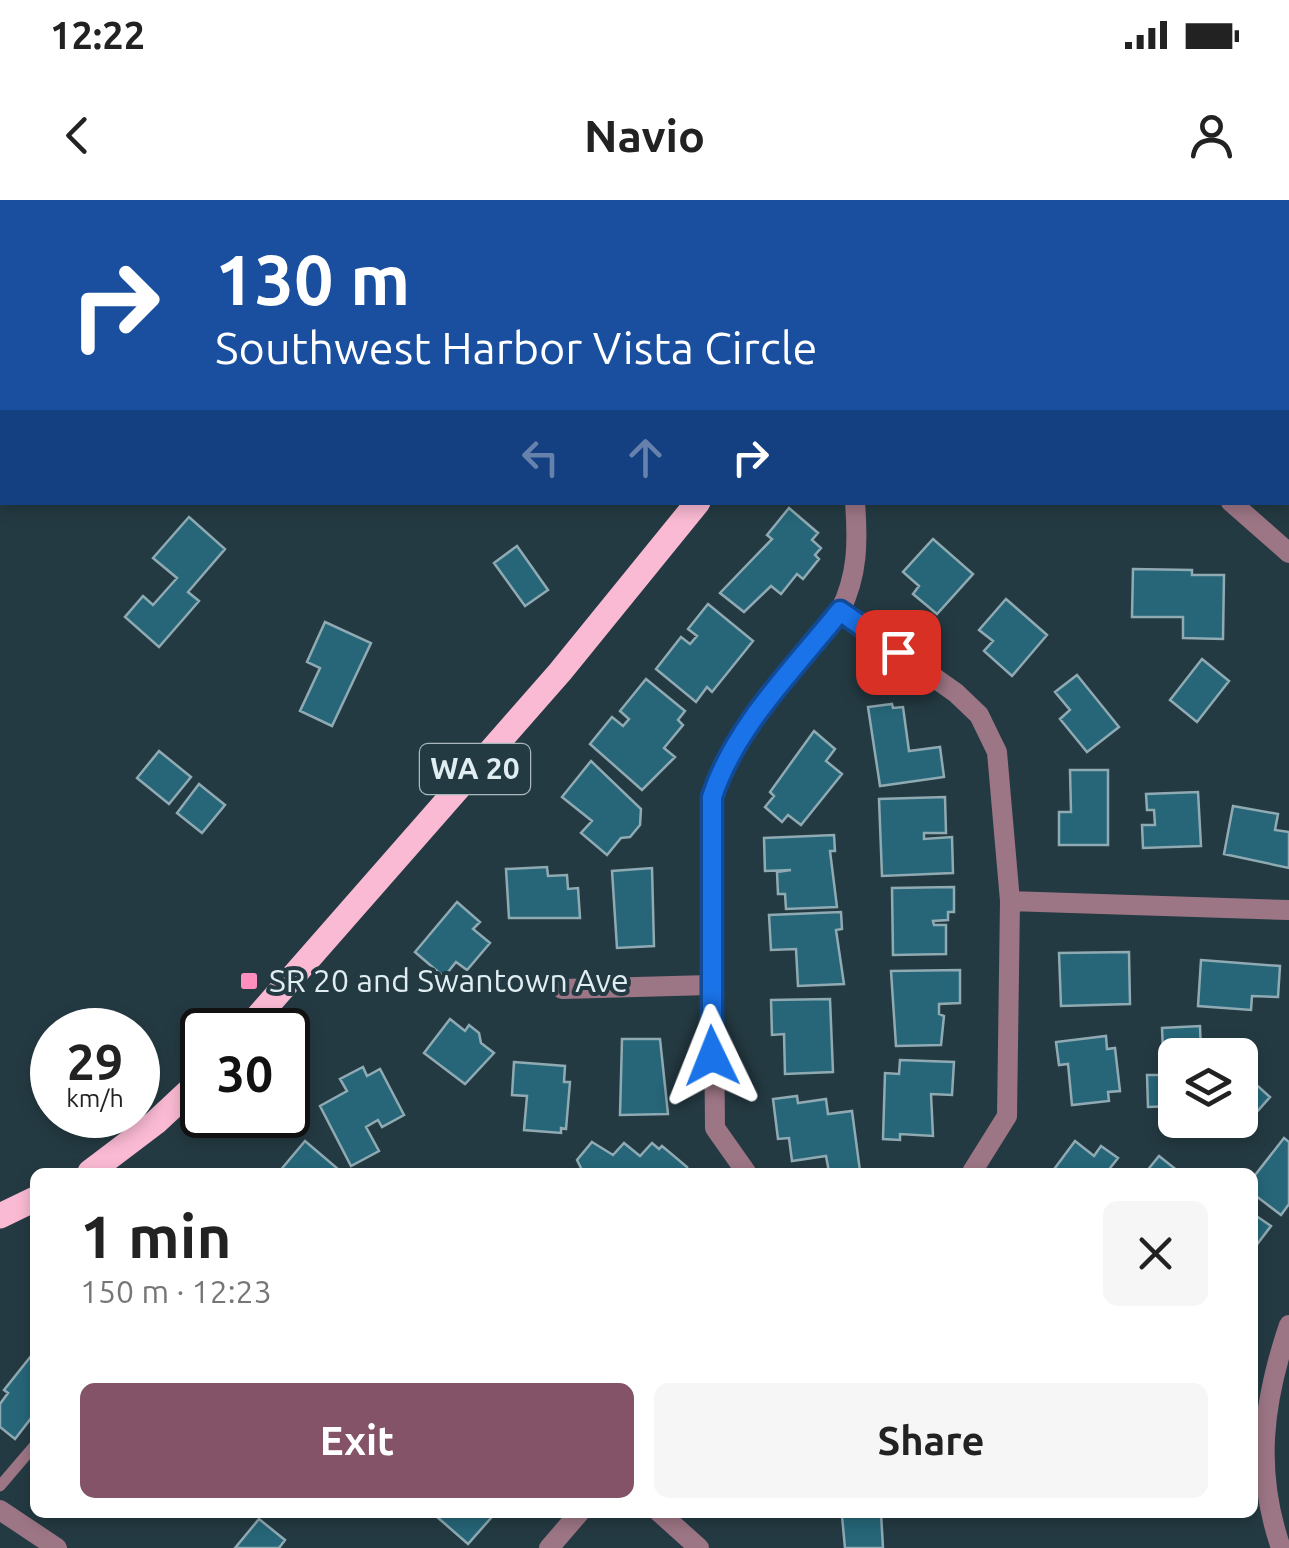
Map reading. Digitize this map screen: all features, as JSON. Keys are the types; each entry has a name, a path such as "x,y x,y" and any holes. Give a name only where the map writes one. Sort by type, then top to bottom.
{"main road":[{"name":"WA 20","path":"265,1008 560,672 696,505"},
{"path":"95,1168 180,1100"},
{"path":"0,1216 30,1201"}],"street":[{"path":"743,1168 715,1128 710,985 712,797 741,735 840,611 851,588 858,550 856,505"},
{"path":"1234,505 1289,553"},
{"path":"840,611 956,693 979,715 997,752 1010,901 1007,1116 974,1168"},
{"path":"1010,901 1289,910"},
{"path":"562,989 710,985"},
{"path":"1281,1548 1267,1507 1261,1457 1269,1383 1289,1325"},
{"path":"0,1510 57,1548"},
{"path":"549,1548 575,1518"},
{"path":"666,1518 699,1548"}],"lane":[{"path":"0,1486 30,1451"}],"building":[{"path":"789,508 818,533 812,540 821,548 815,555 819,559 803,579 797,574 781,594 771,586 744,612 720,593 772,539 767,535"},
{"path":"189,517 225,549 188,592 199,601 159,647 125,617 143,596 153,605 177,578 153,558"},
{"path":"933,539 973,574 937,614 913,594 919,586 903,572"},
{"path":"517,546 548,590 525,606 494,563"},
{"path":"1133,569 1224,575 1223,639 1183,638 1183,617 1132,617"},
{"path":"1006,599 1047,635 1012,676 984,651 993,641 979,630"},
{"path":"708,604 753,641 712,692 707,687 696,702 656,669 681,637 690,644 697,636 688,629"},
{"path":"325,622 371,643 332,726 300,711 320,668 307,662"},
{"path":"1202,659 1229,681 1197,722 1170,700"},
{"path":"1077,675 1119,727 1087,752 1060,719 1070,710 1055,692"},
{"path":"646,679 685,711 678,720 683,725 664,748 675,757 642,790 590,744 612,717 623,726 629,719 620,711"},
{"path":"892,704 893,708 903,707 909,751 940,747 944,777 880,786 868,707"},
{"path":"814,731 835,749 826,761 842,774 801,825 788,815 782,822 765,807 774,796 770,792"},
{"path":"159,751 191,777 169,804 137,778"},
{"path":"591,761 641,809 640,825 630,837 621,838 607,855 581,833 592,821 562,797"},
{"path":"1070,770 1108,770 1108,845 1059,845 1059,812 1071,812"},
{"path":"199,784 225,805 202,833 177,813"},
{"path":"1198,792 1201,846 1143,848 1142,825 1155,825 1154,810 1147,810 1146,794"},
{"path":"945,797 946,833 924,833 924,839 952,837 953,873 882,876 879,799"},
{"path":"1233,806 1278,814 1275,830 1289,832 1289,868 1224,854"},
{"path":"834,835 835,851 830,851 837,907 786,909 785,894 778,894 777,872 791,870 765,871 764,838"},
{"path":"547,867 548,876 567,875 568,889 578,888 580,918 509,918 506,869"},
{"path":"652,868 654,946 617,948 612,871"},
{"path":"954,887 954,912 948,912 948,920 933,921 934,925 946,925 946,954 893,955 892,888"},
{"path":"457,902 480,922 473,929 490,943 467,970 456,962 444,977 415,952"},
{"path":"841,912 842,929 836,930 844,984 798,986 796,949 771,950 769,915"},
{"path":"1129,952 1130,1004 1061,1006 1059,953"},
{"path":"1201,960 1280,966 1278,997 1252,996 1251,1010 1198,1006"},
{"path":"960,970 960,1003 939,1004 939,1014 944,1016 941,1045 896,1046 891,971"},
{"path":"830,999 833,1072 785,1074 784,1034 772,1035 771,1000"},
{"path":"450,1019 465,1031 469,1025 479,1033 481,1043 494,1053 465,1084 424,1053"},
{"path":"1200,1026 1200,1038 1162,1038 1162,1028"},
{"path":"1106,1036 1107,1049 1115,1048 1120,1091 1108,1092 1109,1101 1072,1105 1068,1064 1059,1065 1056,1042"},
{"path":"622,1039 660,1039 668,1114 620,1115"},
{"path":"900,1060 954,1062 952,1095 931,1094 933,1136 900,1134 900,1140 883,1139 885,1073 899,1074"},
{"path":"514,1062 565,1066 564,1082 570,1082 566,1129 561,1128 561,1133 524,1130 527,1096 512,1095"},
{"path":"363,1067 367,1076 380,1069 404,1115 382,1127 378,1120 366,1127 379,1151 351,1166 320,1106 347,1091 340,1079"},
{"path":"1147,1075 1158,1075 1158,1107 1148,1107"},
{"path":"1258,1086 1270,1097 1258,1111"},
{"path":"797,1096 798,1103 826,1099 828,1114 852,1111 860,1168 828,1168 826,1156 792,1161 789,1138 778,1139 773,1099"},
{"path":"1284,1138 1289,1142 1289,1204 1281,1215 1258,1198 1258,1171"},
{"path":"305,1141 337,1168 282,1168"},
{"path":"1075,1141 1094,1156 1101,1146 1118,1158 1110,1168 1055,1168"},
{"path":"592,1142 613,1155 624,1143 640,1156 652,1143 659,1149 662,1146 687,1167 581,1168 577,1160"},
{"path":"1159,1156 1174,1168 1149,1168"},
{"path":"1258,1217 1271,1226 1258,1243"},
{"path":"30,1357 30,1420 15,1439 0,1427 0,1404 8,1393 4,1390"},
{"path":"438,1518 491,1518 468,1544"},
{"path":"842,1518 881,1518 883,1548 845,1548"},
{"path":"259,1519 285,1540 279,1548 235,1548"}],"place":[{"name":"SR 20 and Swantown Ave","path":"249,981"}],"route":[{"path":"712,1056 712,797 719,775 741,735 840,611 898,652"}]}
